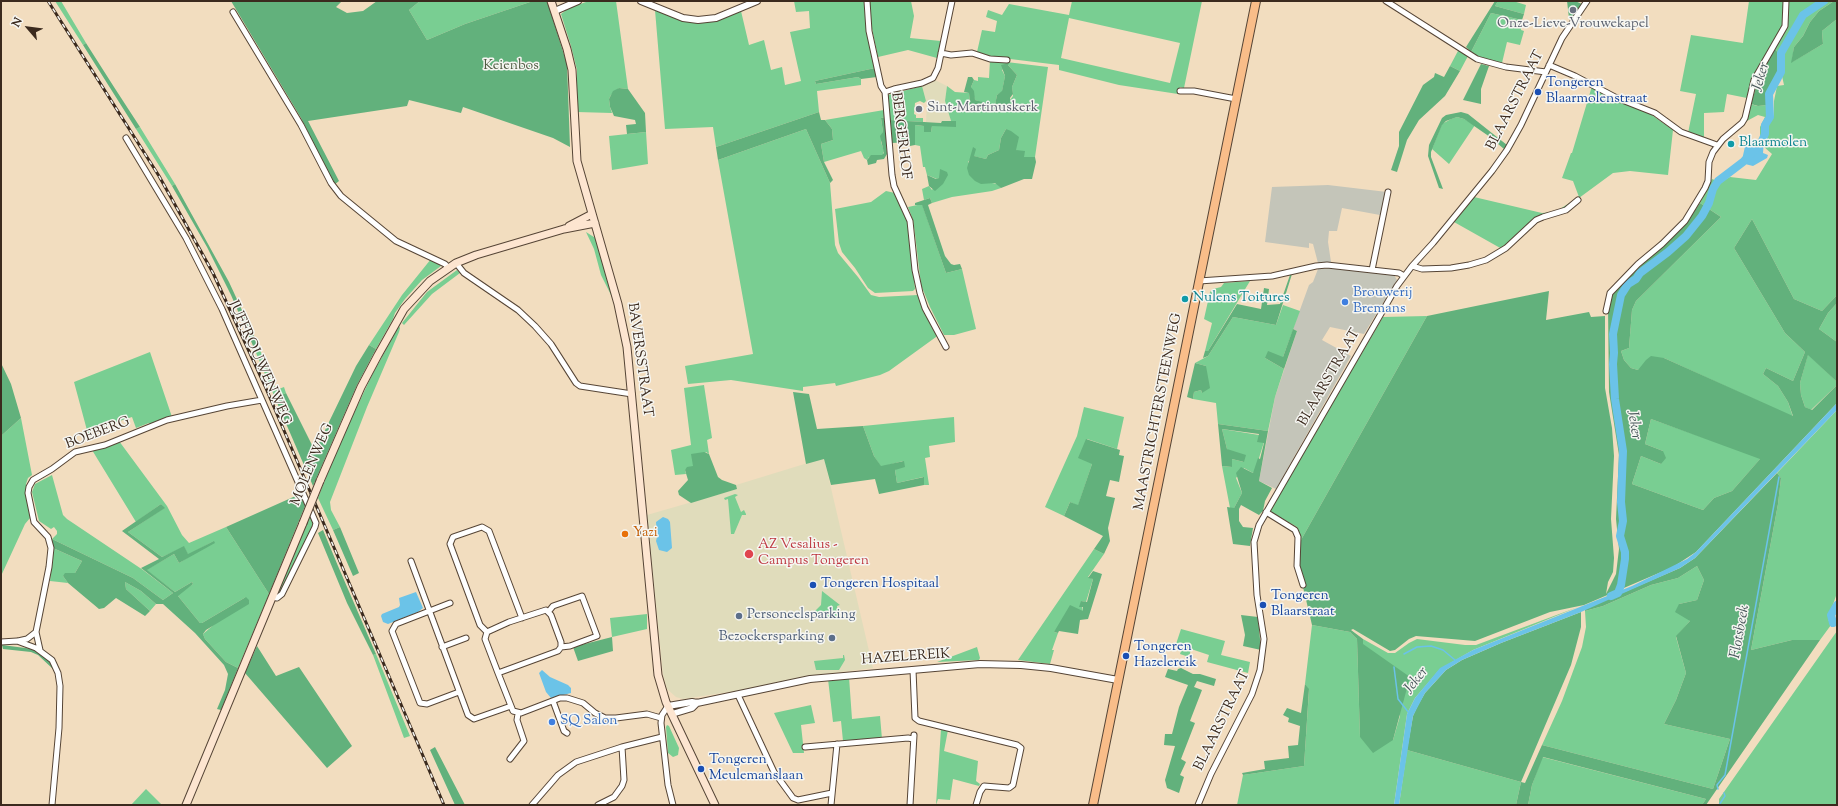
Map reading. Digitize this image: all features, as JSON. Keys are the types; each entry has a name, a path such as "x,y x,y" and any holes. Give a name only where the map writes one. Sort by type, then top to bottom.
{"main road":[{"name":"BAVERSSTRAAT","path":"551,1 571,65 577,162 620,313 627,347 658,675 668,706 715,805"},
{"name":"MAASTRICHTERSTEENWEG","path":"1093,805 1256,1"},
{"name":"MOLENWEG","path":"564,229 592,214"},
{"name":"MOLENWEG","path":"186,805 320,480 361,387 396,322 420,290 456,263 476,255 564,229 595,223"}],"street":[{"path":"555,11 578,1"},
{"path":"641,1 683,18 698,20 716,18 757,1"},
{"name":"BERGERHOF","path":"867,1 869,31 881,86 885,92 894,186 910,221 915,270 920,293 925,308 946,347"},
{"path":"885,92 922,83 933,78 938,68 952,1"},
{"path":"1386,1 1478,59 1506,67 1546,72"},
{"name":"BLAARSTRAAT","path":"1198,805 1211,774 1252,694 1260,670 1264,639 1257,595 1254,542 1255,534 1266,512 1404,276 1433,243 1507,150 1521,125 1567,29 1587,1"},
{"path":"1606,311 1610,293 1638,264 1662,244 1685,221 1705,188 1708,181 1709,162 1717,145 1742,123 1745,118 1754,80 1785,26 1786,1"},
{"path":"233,12 301,125 331,183 341,196 396,241 445,264 449,268"},
{"path":"941,53 955,55 972,53 990,59 1007,60"},
{"path":"1549,65 1575,76 1617,98 1655,113 1680,132 1717,145"},
{"path":"1180,91 1194,91 1236,99"},
{"name":"JUFFROUWENWEG","path":"126,138 186,238 222,309 316,523 282,595 277,598 272,597"},
{"path":"1372,270 1388,192"},
{"path":"1412,266 1422,269 1451,268 1486,260 1506,248 1536,220 1566,210 1578,200"},
{"path":"456,263 464,273 518,310 535,326 551,344 576,383 580,386 632,394"},
{"path":"1199,281 1272,276 1321,265 1398,273 1404,276"},
{"name":"BOEBERG","path":"40,650 36,632 44,595 51,548 48,537 34,522 28,493 29,487 34,480 75,452 105,445 167,420 227,406 262,400"},
{"path":"1266,512 1295,530 1298,537 1297,566 1303,585"},
{"path":"487,632 480,624 450,544 453,537 482,527 489,531 522,618"},
{"path":"410,561 468,715 471,718 478,718 511,706"},
{"path":"549,611 553,606 582,596 597,636 570,646 561,647"},
{"path":"450,603 396,624 392,629 418,700 422,704 427,704 459,692"},
{"path":"518,714 511,706 485,638 487,632 509,622 542,610 549,611"},
{"path":"498,673 558,651 562,642 549,611"},
{"path":"1,642 27,639 36,632"},
{"path":"442,647 466,638"},
{"path":"17,641 40,650 52,660 56,666 60,686 59,728 52,805"},
{"name":"HAZELEREIK","path":"668,706 692,702 697,703 810,679 980,664 1021,665 1051,668 1118,680"},
{"path":"913,670 915,725"},
{"path":"738,695 774,772 793,798 795,800 832,793"},
{"path":"518,714 560,698 572,698 583,703 595,713 605,718 647,714 661,718 672,714"},
{"path":"553,701 564,731 567,733"},
{"name":"HAZELEREIK","path":"672,714 692,708 697,703"},
{"path":"668,706 661,718 668,785 673,805"},
{"path":"510,759 524,741 517,720 518,714"},
{"path":"915,718 919,721 1017,745 1021,748 1013,785 1009,788 984,786 980,792 976,805"},
{"path":"532,805 558,776 581,760 622,747 662,737"},
{"path":"805,747 914,737 910,805"},
{"path":"832,805 837,744"},
{"path":"598,805 614,797 622,786 624,780 622,747"}],"shaded area":[{"path":"935,80 947,86 945,101 951,121 942,121 941,123 926,122 927,104 922,86"},
{"path":"1328,185 1387,192 1380,215 1342,208 1337,231 1329,231 1328,242 1331,262 1318,263 1313,244 1309,243 1309,248 1265,242 1272,187"},
{"path":"1332,268 1389,273 1394,275 1397,280 1364,334 1330,327 1322,340 1351,356 1276,489 1259,481 1275,397 1297,331 1293,329 1309,285 1313,282 1318,269"},
{"name":"AZ Vesalius - Campus Tongeren","path":"824,458 873,668 809,676 736,691 683,699 676,697 667,689 663,674 647,515 737,489 736,485"}],"green space":[{"path":"55,1 61,1 86,43 83,45"},
{"name":"Keienbos","path":"231,1 342,1 336,7 347,13 363,11 377,1 420,1 409,10 427,40 465,24 533,1 547,1 567,64 570,147 553,138 463,107 461,113 409,100 407,106 308,121 339,181 334,185 301,118"},
{"path":"420,1 533,1 465,24 427,40 409,10"},
{"path":"616,1 628,89 619,88 611,95 609,99 612,113 577,112 577,70 561,14 569,8 586,2"},
{"path":"794,1 865,1 875,68 815,81 816,84 858,77 861,79 861,85 817,91 819,112 716,147 713,127 665,129 655,10 687,21 701,23 726,17 741,11 749,45 764,40 771,70 782,67 785,85 801,81 790,32 810,28 809,11 796,12"},
{"path":"869,1 911,1 914,16 910,38 941,41 937,58 908,50 878,57 871,24"},
{"path":"1072,1 1202,1 1184,88 1180,87 1178,94 1119,85 1059,70 1059,65 994,57 977,52 982,30 995,32 997,21 986,17 988,10 1002,15 1009,4 1069,15","holes":["1069,18 1180,43 1170,83 1061,58"]},
{"path":"1495,1 1498,1 1495,6 1524,14 1522,20 1491,13 1471,52 1466,47"},
{"path":"1498,1 1513,1 1526,5 1524,14 1495,6"},
{"path":"1567,1 1575,1 1582,4 1571,20 1569,18"},
{"path":"1749,1 1784,1 1784,23 1756,72 1747,98 1727,94 1724,112 1704,113 1704,138 1688,133 1696,94 1680,91 1691,35 1743,43"},
{"path":"1788,1 1834,1 1819,11 1810,22 1803,36 1794,47 1792,62 1823,44 1822,31 1837,19 1837,295 1822,311 1794,299 1752,219 1734,248 1785,333 1805,352 1793,381 1766,368 1763,374 1778,386 1788,402 1793,417 1664,358 1638,370 1631,368 1624,360 1621,351 1629,348 1632,310 1636,301 1721,217 1700,203 1712,179 1720,182 1730,177 1756,180 1772,154 1763,146 1764,141 1761,139 1760,141 1760,127 1765,117 1758,115 1745,122 1751,104 1757,106 1766,105 1767,116 1774,116 1774,101 1777,86 1784,85 1782,76 1784,67 1783,53 1779,54 1775,49 1786,30 1788,23"},
{"path":"1834,1 1837,1 1837,19 1822,31 1823,44 1791,63 1794,47 1803,36 1810,22 1819,11"},
{"path":"1491,13 1522,20 1521,30 1524,31 1520,45 1507,42 1502,63 1481,58 1471,52"},
{"path":"86,43 140,127 136,129 83,45"},
{"path":"1459,49 1468,56 1460,71 1450,66"},
{"path":"1775,49 1779,54 1780,64 1777,74 1773,80 1774,88 1772,100 1766,105 1758,106 1751,104 1760,74"},
{"path":"990,60 1048,67 1035,157 1024,157 1016,150 1006,129 1001,138 999,150 988,155 986,159 973,156 968,162 992,183 998,184 1001,188 992,191 952,197 932,203 930,198 924,200 922,189 929,186 932,190 939,178 937,179 927,175 925,167 923,167 920,146 915,145 915,125 924,126 924,132 931,132 932,126 956,121 951,121 945,101 947,86 955,92 969,93 970,104 1001,112 1013,96 1012,87 1017,75 1008,65 1002,70 1005,76 1002,92 997,95 995,106 975,100 971,87 974,80 978,81 978,77 989,78"},
{"path":"1009,63 1008,65 1017,75 1012,87 1013,94 1010,98 1011,106 1001,112 970,104 969,93 964,92 968,77 972,77 974,80 971,87 974,91 975,100 995,105 997,95 1002,91 1005,76 1001,65"},
{"path":"1481,64 1489,66 1481,89 1481,104 1463,100"},
{"path":"1450,66 1460,71 1445,96 1419,120 1407,140 1397,172 1391,170 1399,146 1399,132 1423,85 1434,77 1435,73 1444,77"},
{"path":"875,68 877,77 861,79 858,77 816,84 815,81"},
{"path":"922,86 926,101 924,103 920,101 915,103 914,114 916,115 916,118 923,118 923,122 890,120 888,95"},
{"path":"1592,86 1646,111 1673,130 1668,175 1630,171 1613,173 1564,209 1555,212 1579,197 1573,181 1562,178 1572,153"},
{"path":"619,88 628,89 645,113 646,132 627,134 626,125 636,124 635,120 614,116 610,107 609,99 613,91"},
{"path":"884,110 885,117 881,118 883,132 881,142 884,151 883,155 869,157 867,160 864,158 861,151 824,162 821,144 833,140 832,129 825,120"},
{"path":"819,112 821,120 825,120 832,129 833,140 821,144 824,162 833,180 830,183 806,129 718,160 716,147"},
{"path":"1461,112 1468,114 1507,145 1504,149 1464,119 1457,117 1446,121 1442,125 1431,152 1431,157 1443,189 1439,188 1428,156 1429,145 1442,118 1446,115"},
{"path":"885,117 887,154 884,159 877,160 876,163 868,165 867,160 871,155 882,155 884,153 880,136 883,132 881,118"},
{"path":"1457,117 1475,125 1449,164 1432,149 1442,124"},
{"path":"890,120 941,123 942,121 956,121 956,127 932,126 931,132 924,132 924,126 915,125 915,145 910,146 909,142 892,143"},
{"path":"140,127 175,184 172,186 136,129"},
{"path":"806,129 830,183 835,245 838,253 871,295 879,297 918,295 937,336 889,371 880,375 836,386 835,383 803,387 803,391 731,380 688,384 685,366 753,354 718,160"},
{"path":"1006,129 1019,137 1016,150 1025,151 1024,157 1035,157 1036,162 1032,179 1024,179 1001,188 995,183 981,184 975,181 969,175 967,168 973,147 976,149 974,156 986,159 988,155 999,150 1001,138"},
{"path":"646,132 648,164 612,170 609,136"},
{"path":"940,169 947,172 948,175 943,184 935,191 929,186 927,175 936,179 939,178"},
{"path":"175,184 229,282 259,347 254,348 231,295 207,247 172,186"},
{"path":"886,191 895,193 908,222 915,289 913,291 875,293 868,288 842,252 839,243 835,209 871,202"},
{"path":"1474,197 1542,213 1554,212 1542,216 1502,249 1454,222"},
{"path":"930,198 932,203 928,205 945,256 951,264 960,264 962,269 946,273 922,205 915,205 915,203"},
{"path":"1700,203 1721,217 1636,301 1632,310 1629,348 1621,351 1624,360 1631,368 1638,370 1651,356 1664,358 1793,416 1788,402 1778,386 1763,374 1766,368 1793,381 1805,352 1785,333 1734,248 1752,219 1794,299 1822,311 1837,295 1837,303 1828,313 1819,329 1837,342 1837,382 1808,355 1800,383 1801,395 1805,407 1812,410 1837,385 1837,403 1696,552 1673,567 1584,605 1550,612 1475,641 1416,636 1409,639 1395,650 1390,651 1353,629 1351,630 1363,639 1363,644 1410,677 1393,740 1373,753 1360,737 1357,639 1350,632 1312,625 1298,566 1301,540 1427,316 1549,291 1546,320 1589,312 1591,317 1605,316 1605,388 1612,428 1614,456 1611,519 1614,558 1613,572 1608,582 1606,594 1616,574 1619,549 1616,519 1619,455 1609,392 1608,308 1613,293 1689,219","holes":["1651,419 1760,459 1732,491 1714,498 1703,510 1632,484 1641,456 1661,464 1666,458 1663,451 1645,444"]},
{"path":"922,204 946,273 962,269 976,329 954,335 944,335 930,307 921,285 913,220 908,207"},
{"path":"586,232 597,239 612,297 601,275 594,249"},
{"path":"431,259 441,266 422,280 405,299 395,313 376,349 369,345 402,295"},
{"path":"457,270 460,273 432,294 404,325 402,323 427,292"},
{"path":"1292,274 1276,325 1233,317 1208,356 1203,358 1205,351 1208,351 1237,304 1261,309 1264,288 1269,289 1267,305 1280,304 1290,275"},
{"path":"1250,281 1208,351 1205,351 1212,323 1204,319 1210,292 1213,289 1221,287 1224,283"},
{"path":"1837,303 1837,342 1819,329 1828,313"},
{"path":"1283,305 1300,311 1283,357 1265,358 1284,369 1275,397 1268,431 1218,424 1216,403 1193,399 1194,392 1201,390 1202,393 1206,366 1195,363 1208,356 1233,317 1276,325"},
{"path":"1427,316 1301,540 1297,527 1269,511 1383,317"},
{"path":"399,326 399,332 367,407 330,502 331,510 340,527 333,530 318,498 339,445 372,375"},
{"path":"1293,329 1297,331 1284,369 1265,358 1268,351 1283,357"},
{"path":"369,345 376,349 357,385 313,486 275,398 286,393 315,451 356,366"},
{"path":"259,347 276,390 284,387 286,393 275,398 254,348"},
{"path":"150,352 172,417 150,426 149,423 136,428 132,417 92,430 91,433 88,434 74,382"},
{"path":"1808,354 1837,382 1837,385 1811,410 1805,407 1801,395 1800,383"},
{"path":"1,363 11,384 21,418 1,436"},
{"path":"1195,363 1206,366 1210,388 1202,393 1201,390 1194,392 1193,399 1187,397"},
{"path":"704,385 712,438 707,440 709,454 706,452 693,467 685,470 686,474 675,475 671,450 691,445 684,388"},
{"path":"793,392 809,394 817,429 863,426 874,456 881,466 904,461 905,467 895,470 897,483 924,477 924,485 879,494 875,479 831,485 824,459 806,464"},
{"path":"1084,407 1124,417 1117,449 1087,439 1092,464 1078,506 1070,502 1064,516 1045,507 1077,436"},
{"path":"1837,410 1837,593 1828,619 1831,625 1820,640 1792,640 1751,650 1778,504 1781,478 1777,473"},
{"path":"954,417 955,442 929,446 930,457 925,458 929,485 924,485 923,477 897,483 895,470 903,461 881,467 874,456 863,426"},
{"path":"21,418 32,475 28,478 26,484 30,518 25,524 1,576 1,436"},
{"path":"1651,419 1761,458 1732,491 1714,498 1703,510 1632,484 1641,456 1661,464 1663,451 1645,444"},
{"path":"1218,424 1268,431 1259,481 1272,488 1265,501 1263,511 1259,515 1241,505 1239,509 1239,521 1243,527 1253,528 1250,546 1233,544 1227,507 1234,508 1242,493 1236,473 1241,467 1253,473 1258,458 1260,459 1264,443 1257,442 1259,434 1222,429 1227,449 1246,455 1244,462 1232,459 1232,467 1222,466"},
{"path":"1222,429 1259,435 1264,442 1255,471 1253,473 1244,468 1236,478 1242,493 1234,508 1230,508 1222,466 1232,467 1232,459 1244,462 1227,449"},
{"path":"1086,439 1120,450 1119,455 1124,456 1119,482 1110,480 1106,496 1115,498 1108,528 1110,541 1104,554 1094,549 1103,536 1064,516 1070,502 1078,505 1092,464 1078,458"},
{"path":"119,441 167,506 182,535 189,543 226,527 269,594 238,668 226,662 205,639 203,634 246,597 200,623 178,596 178,594 193,584 192,582 175,592 146,570 174,554 179,563 214,541 188,555 184,547 162,557 128,532 164,508 161,504 136,522 92,450"},
{"path":"704,452 709,454 718,477 736,485 737,489 691,503 679,495 678,491 688,480 685,470 687,467 693,466 691,454"},
{"path":"1777,473 1781,478 1778,504 1751,650 1792,640 1820,640 1706,805 1702,805 1706,799 1543,757 1532,785 1528,805 1516,805 1521,782 1525,783 1542,745 1713,789 1730,739 1664,724 1676,700 1686,673 1676,636 1690,621 1675,612 1679,604 1697,600 1704,580 1697,566 1678,578 1651,585 1603,606 1585,611 1585,609 1680,568 1695,558"},
{"path":"52,475 63,515 67,519 143,570 173,593 163,600 133,578 52,539 57,534 57,531 54,527 51,529 39,521 32,492 35,484"},
{"path":"300,494 305,506 269,594 226,527"},
{"path":"735,494 738,495 735,497 741,512 744,510 746,515 742,515 734,534 731,534 728,499 725,500 724,498"},
{"path":"161,504 165,508 128,532 162,557 184,546 188,554 214,541 215,543 179,563 174,554 147,570 175,592 192,582 193,584 178,596 200,623 246,597 249,600 249,604 206,630 203,634 205,639 226,662 238,668 221,710 217,709 225,690 228,674 224,665 195,633 163,604 156,604 141,591 125,582 126,589 150,611 145,616 116,598 104,608 99,609 68,583 63,576 65,573 75,573 82,561 53,548 52,539 133,578 163,600 173,593 141,568 159,559 122,531"},
{"path":"310,516 314,526 280,593 277,595"},
{"path":"340,527 359,573 353,576 333,530"},
{"path":"323,530 376,654 373,655 347,603 318,533"},
{"path":"53,548 82,561 75,573 70,573 63,576 68,583 50,581"},
{"path":"1094,549 1104,554 1088,577 1093,579 1086,602 1081,601 1083,611 1054,632 1058,633 1052,650 1054,650 1050,664 1018,660"},
{"path":"1697,566 1704,580 1697,600 1679,604 1690,621 1676,637 1686,673 1676,700 1664,724 1730,739 1713,789 1542,745 1562,701 1582,647 1586,627 1585,611 1603,606 1651,585 1678,578"},
{"path":"1093,571 1102,574 1088,619 1080,620 1078,634 1059,631 1058,633 1054,632 1070,605 1083,611 1083,607 1079,607 1081,601 1087,602 1093,579 1088,578"},
{"path":"125,582 141,591 156,604 150,611 126,589"},
{"path":"822,591 840,605 837,606 838,616 824,618 823,613 812,614 821,605"},
{"path":"1578,607 1473,650 1440,669 1415,698 1407,714 1394,805 1237,805 1243,775 1304,766 1309,690 1305,684 1312,625 1350,632 1357,639 1360,737 1393,740 1400,716 1362,644 1363,639 1388,653 1395,653 1417,639 1476,645"},
{"path":"1581,612 1581,627 1571,665 1521,782 1407,750 1413,716 1425,693 1446,670 1462,660"},
{"path":"647,614 647,629 612,637 610,618"},
{"path":"1241,615 1258,617 1261,650 1243,646 1245,635"},
{"path":"1181,629 1225,641 1221,655 1250,662 1248,673 1207,662 1209,655 1191,649 1189,657 1180,654 1183,646 1176,644"},
{"path":"1837,631 1837,805 1719,805 1719,799"},
{"path":"612,637 613,651 578,661 573,647"},
{"path":"2,645 33,649 49,660 54,668 53,669 38,655 31,652 3,649"},
{"path":"257,646 276,676 299,667 352,746 327,768 245,673"},
{"path":"977,647 980,658 979,660 937,662"},
{"path":"376,654 410,736 404,738 373,655"},
{"path":"843,655 845,660 839,670 816,670 814,661 843,658"},
{"path":"1181,668 1193,674 1200,674 1216,679 1214,686 1197,681 1194,687 1202,690 1190,721 1195,723 1181,759 1186,762 1180,775 1184,777 1179,793 1167,788 1165,780 1175,746 1164,745 1165,734 1172,734 1179,707 1188,685 1165,677 1168,669 1177,671"},
{"path":"849,677 852,719 880,716 882,739 843,741 841,721 833,722 828,679"},
{"path":"1305,684 1309,689 1304,766 1243,775 1242,773 1265,769 1264,761 1289,758 1288,746 1298,745 1300,726 1288,722 1289,718 1283,715 1287,708 1301,713"},
{"path":"811,705 815,723 801,725 804,753 793,753 774,713"},
{"path":"667,725 669,726 679,748 678,755 673,757 668,753"},
{"path":"941,729 948,730 944,751 978,761 976,781 980,784 979,786 953,779 950,800 938,799 936,805"},
{"path":"435,747 465,805 455,805 430,750"},
{"path":"1407,750 1521,782 1516,805 1399,805"},
{"path":"1542,757 1706,799 1702,805 1528,805 1532,785"},
{"path":"146,789 162,805 131,805"}],"water":[{"path":"1761,139 1764,141 1763,153 1768,155 1767,158 1753,166 1745,164 1742,160 1746,142 1751,140 1755,142"},
{"path":"1837,403 1837,410 1695,558 1680,568 1581,612 1462,660 1446,670 1425,693 1413,716 1399,805 1394,805 1407,714 1415,698 1440,668 1473,650 1632,586 1687,559 1696,552"},
{"path":"663,517 668,519 670,522 672,548 667,552 659,550 656,541 656,522"},
{"path":"416,592 423,608 418,612 388,624 383,622 381,616 382,614 399,607 399,598"},
{"path":"542,670 550,677 568,685 571,688 571,693 551,698 546,692 539,673"}],"waterway":[{"name":"Jeker","path":"1611,596 1618,593 1621,585 1625,559 1625,552 1620,536 1623,521 1621,502 1623,451 1615,399 1613,364 1613,334 1621,295 1628,284 1636,279 1640,273 1686,236 1702,216 1709,203 1713,189 1718,181 1743,162 1761,143 1765,134 1765,125 1770,117 1769,94 1781,72 1781,53 1803,15 1824,1"},
{"name":"Flotsbeek","path":"1718,789 1717,785 1725,775 1779,477"},
{"path":"1833,623 1831,615 1837,605"},
{"path":"1404,654 1417,647 1431,646 1443,650 1455,660"},
{"path":"1394,667 1398,699 1409,713"},
{"name":"Flotsbeek","path":"1719,805 1725,796 1724,793"}],"railway":[{"path":"48,1 159,176 213,273 265,386 444,805"}],"place":[{"name":"Onze-Lieve-Vrouwekapel","path":"1573,10"},
{"name":"Tongeren Blaarmolenstraat","path":"1538,92"},
{"name":"Sint-Martinuskerk","path":"919,109"},
{"name":"Blaarmolen","path":"1731,144"},
{"name":"Nulens Toitures","path":"1185,299"},
{"name":"Brouwerij Bremans","path":"1345,302"},
{"name":"Yazi","path":"625,534"},
{"name":"AZ Vesalius - Campus Tongeren","path":"749,554"},
{"name":"Tongeren Hospitaal","path":"813,585"},
{"name":"Tongeren Blaarstraat","path":"1263,605"},
{"name":"Personeelsparking","path":"739,616"},
{"name":"Bezoekersparking","path":"832,638"},
{"name":"Tongeren Hazelereik","path":"1126,656"},
{"name":"SQ Salon","path":"552,722"},
{"name":"Tongeren Meulemanslaan","path":"701,769"}]}
